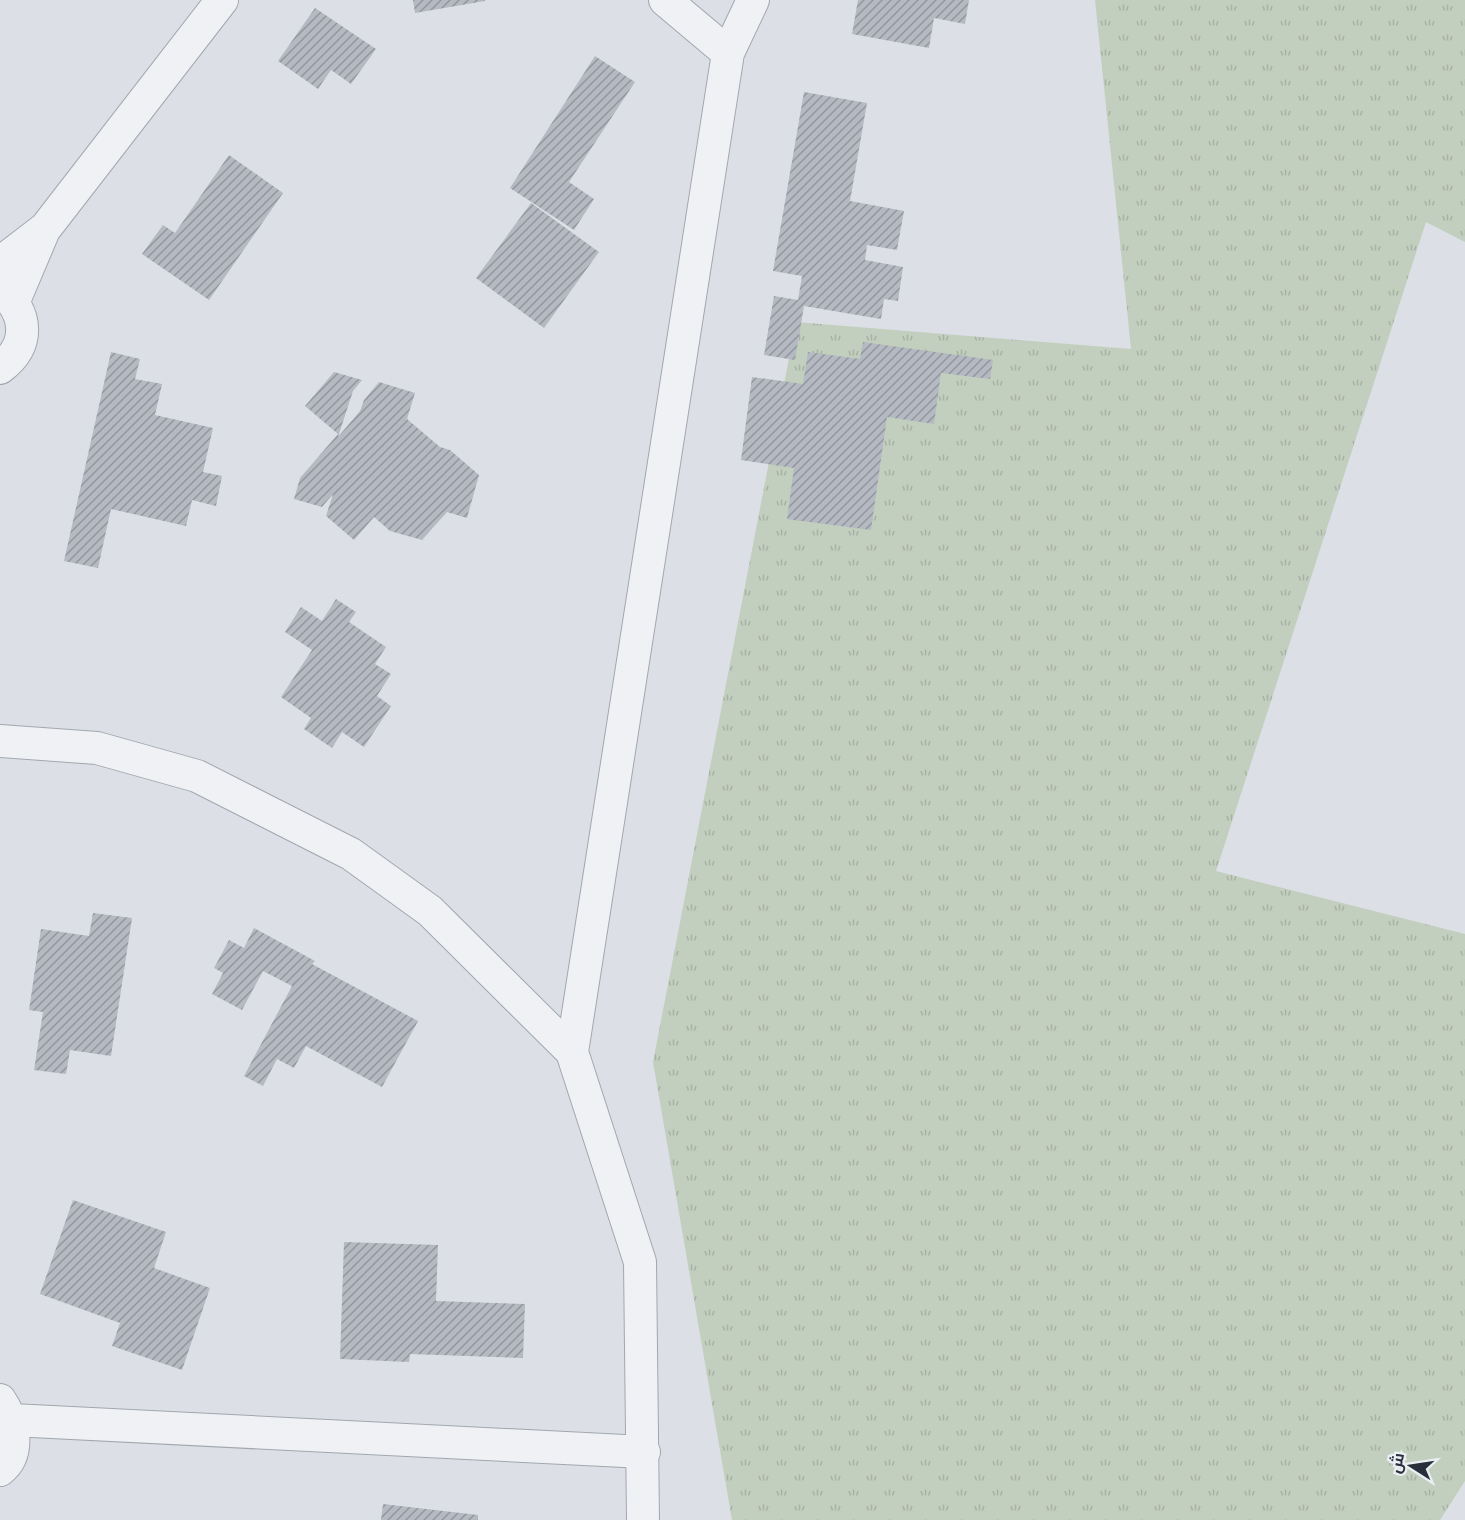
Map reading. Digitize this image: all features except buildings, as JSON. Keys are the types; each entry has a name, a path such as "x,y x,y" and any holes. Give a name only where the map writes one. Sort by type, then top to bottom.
{"street":[{"path":"0,368 11,360 21,341 22,320 7,295 44,230 222,0"},
{"path":"665,0 728,53"},
{"path":"643,1520 640,1262 572,1052 728,53 753,0"},
{"path":"0,263 44,230"},
{"path":"0,741 97,748 197,776 351,854 430,911 572,1052"},
{"path":"0,1470 13,1444 6,1410 644,1452"}],"green space":[{"path":"1095,0 1465,0 1465,242 1426,222 1216,871 1465,934 1465,1481 1440,1520 732,1520 653,1062 796,322 1131,349"}]}
